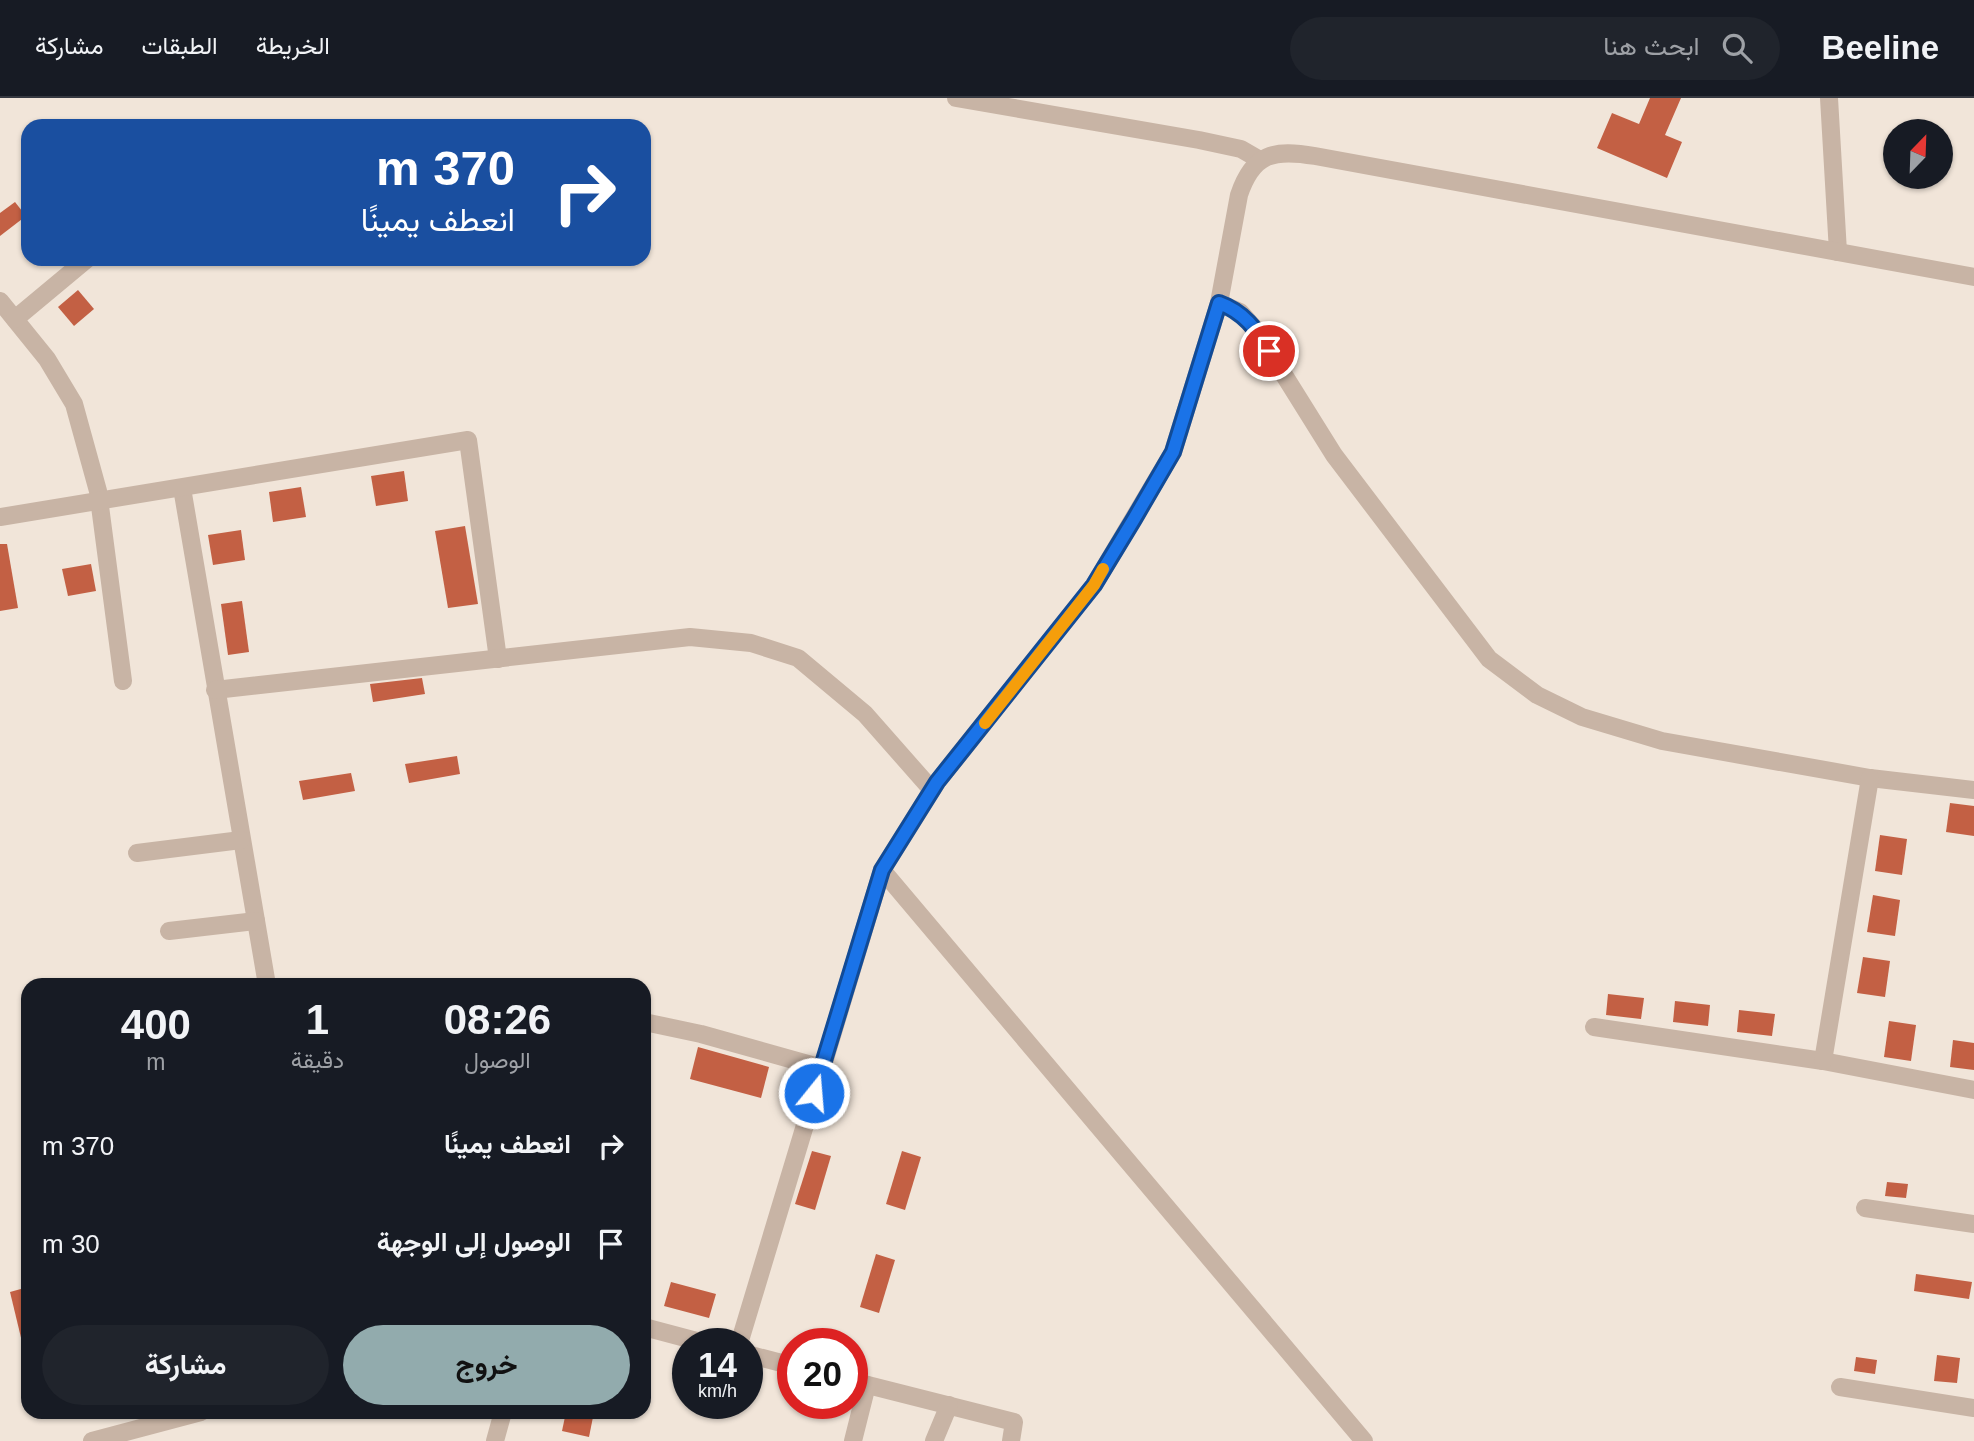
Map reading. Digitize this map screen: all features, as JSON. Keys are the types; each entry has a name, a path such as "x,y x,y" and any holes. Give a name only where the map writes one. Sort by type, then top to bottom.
{"lane":[{"path":"956,98 1199,140 1241,149 1260,160"},
{"path":"1829,98 1838,252"},
{"path":"744,1328 882,870 932,790 1094,585 1173,452 1219,303 1239,195 1243,183 1260,160 1282,153 1308,154 1974,277"},
{"path":"15,319 79,266"},
{"path":"0,301 47,359 74,404 99,502 123,681"},
{"path":"1219,303 1240,313 1256,330 1334,455 1489,659 1537,695 1582,717 1637,735 1870,778 1974,790"},
{"path":"0,517 468,440 498,659"},
{"path":"182,488 266,978"},
{"path":"215,690 690,637 751,643 798,658 865,714 932,790"},
{"path":"1823,1061 1870,778"},
{"path":"137,853 242,839"},
{"path":"882,870 1364,1441"},
{"path":"169,931 256,922"},
{"path":"651,1023 701,1034 822,1068"},
{"path":"1594,1027 1823,1061 1974,1090"},
{"path":"1865,1208 1974,1224"},
{"path":"651,1329 672,1334"},
{"path":"868,1385 1014,1422 1011,1441"},
{"path":"1840,1387 1974,1408"},
{"path":"934,1441 948,1405"},
{"path":"495,1441 501,1419"},
{"path":"853,1441 856,1419"},
{"path":"92,1441 133,1421"}],"building":[{"path":"1650,98 1681,98 1665,135 1682,142 1667,178 1597,148 1612,113 1639,124"},
{"path":"15,202 21,210 21,220 0,236 0,213"},
{"path":"78,290 94,309 74,326 58,307"},
{"path":"404,471 408,501 376,506 371,476"},
{"path":"301,487 306,517 273,522 269,492"},
{"path":"465,526 478,604 448,608 435,531"},
{"path":"241,530 245,560 213,565 208,535"},
{"path":"0,544 7,544 18,608 0,611"},
{"path":"91,564 96,591 68,596 62,569"},
{"path":"242,601 249,652 228,655 221,604"},
{"path":"422,678 425,694 373,702 370,684"},
{"path":"457,756 460,774 409,783 405,764"},
{"path":"351,773 355,791 303,800 299,781"},
{"path":"1950,803 1974,806 1974,836 1946,832"},
{"path":"1880,835 1907,839 1902,875 1875,871"},
{"path":"1873,895 1900,900 1895,936 1867,932"},
{"path":"1863,957 1890,961 1885,997 1857,993"},
{"path":"1608,994 1644,998 1641,1019 1606,1015"},
{"path":"1675,1001 1710,1005 1708,1026 1673,1022"},
{"path":"1739,1010 1775,1014 1772,1036 1737,1032"},
{"path":"1889,1021 1916,1025 1911,1061 1884,1057"},
{"path":"1953,1040 1974,1043 1974,1070 1950,1067"},
{"path":"698,1047 769,1067 761,1098 690,1079"},
{"path":"812,1151 831,1156 815,1210 795,1204"},
{"path":"902,1151 921,1157 905,1210 886,1204"},
{"path":"1887,1182 1908,1184 1906,1198 1885,1196"},
{"path":"876,1254 895,1260 879,1313 860,1307"},
{"path":"1916,1274 1972,1282 1969,1299 1914,1291"},
{"path":"671,1282 716,1294 709,1318 664,1306"},
{"path":"21,1289 21,1338 10,1292"},
{"path":"1937,1355 1960,1358 1957,1383 1934,1381"},
{"path":"1856,1357 1877,1360 1875,1374 1854,1371"},
{"path":"565,1419 593,1419 589,1437 562,1431"}],"slow traffic":[{"path":"985,723 1094,585 1103,569"}],"route":[{"path":"814,1093 882,870 937,782 1094,585 1134,519 1173,452 1219,303 1229,306 1249,320 1269,351"}]}
